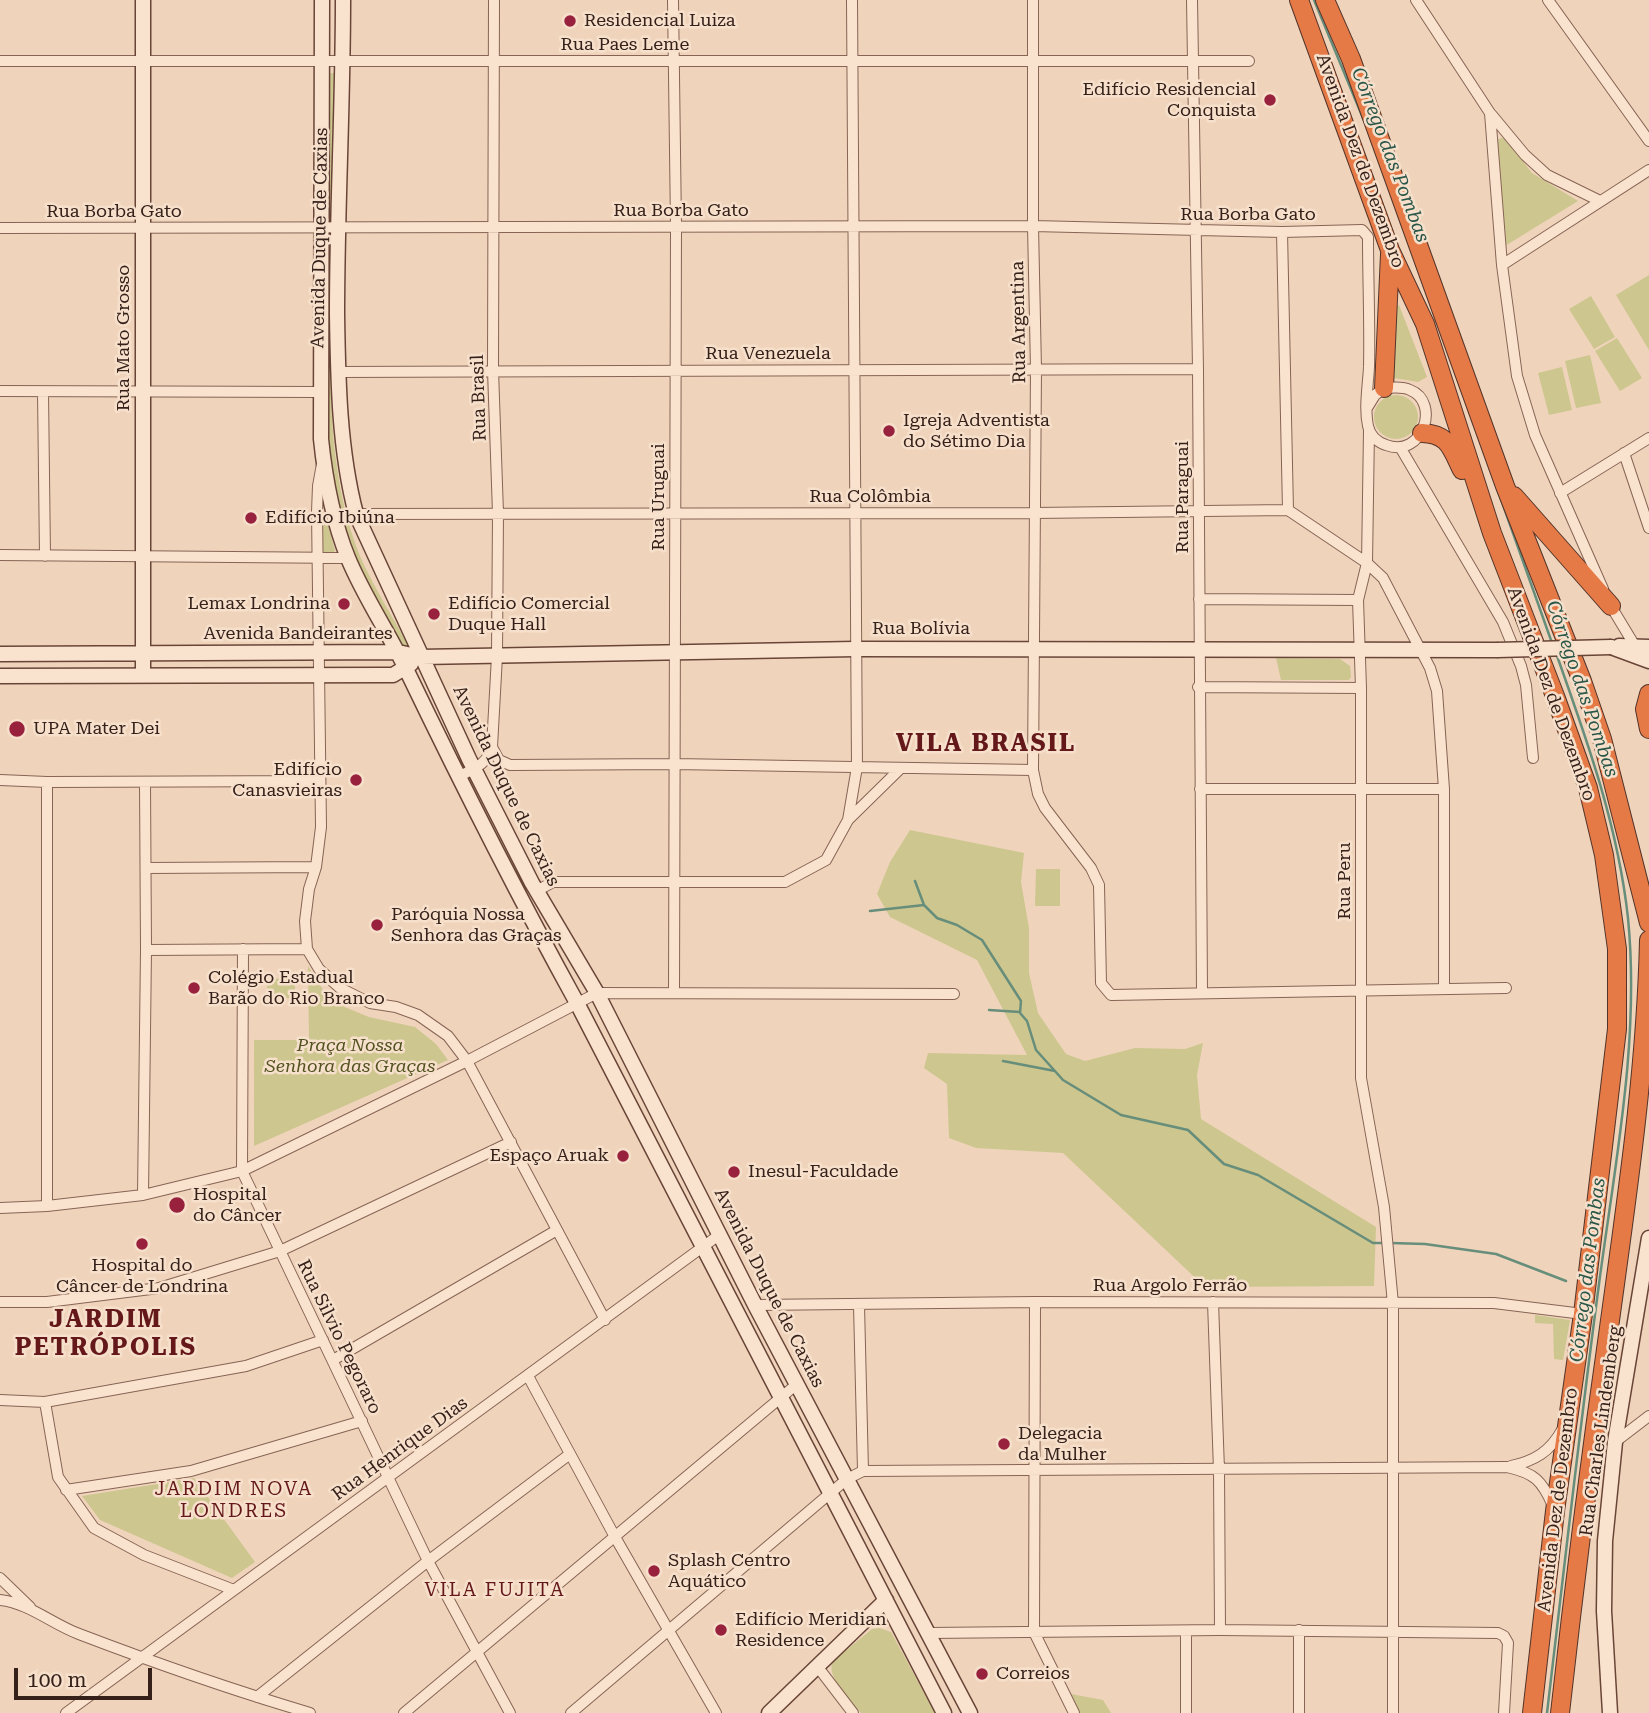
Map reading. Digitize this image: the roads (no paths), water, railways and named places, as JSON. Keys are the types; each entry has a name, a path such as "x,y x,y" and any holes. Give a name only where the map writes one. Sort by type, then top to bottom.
{"highway":[{"name":"Avenida Dez de Dezembro","path":"1325,0 1351,59 1505,486 1582,681 1602,739 1649,923"},
{"path":"1335,0 1351,59"},
{"name":"Avenida Dez de Dezembro","path":"1299,3 1390,250 1424,324 1492,533 1588,788 1604,855 1617,949 1617,1029 1532,1713"},
{"path":"1384,388 1390,250"},
{"path":"1422,433 1435,434 1447,440 1492,533"},
{"path":"1505,486 1611,606"},
{"path":"1649,694 1645,709 1649,729"},
{"name":"Avenida Dez de Dezembro","path":"1560,1713 1590,1460 1636,1133 1646,1029 1649,940"}],"main road":[{"name":"Rua Mato Grosso","path":"143,0 143,675"},
{"name":"Avenida Duque de Caxias","path":"322,0 322,61 338,392 349,488 356,514 474,768 535,888 597,993 755,1305 970,1713"},
{"name":"Avenida Duque de Caxias","path":"342,0 343,61 319,392 323,460 348,558 406,667 519,897 577,1003 944,1713"},
{"path":"1611,647 1649,661"},
{"name":"Rua Bolívia","path":"421,657 855,649 1422,651 1642,647"},
{"name":"Avenida Bandeirantes","path":"0,654 398,652 421,657"},
{"name":"Avenida Bandeirantes","path":"0,676 393,675 421,657"},
{"path":"519,897 532,902 535,888"},
{"path":"632,1110 642,1107 647,1109 676,1150"},
{"name":"Rua Charles Lindemberg","path":"1610,1713 1604,1611 1605,1541 1615,1442 1649,1238"},
{"path":"750,1336 765,1353 780,1352"},
{"path":"855,1538 874,1529"},
{"path":"769,1713 886,1600"},
{"path":"919,1665 940,1655"}],"street":[{"name":"Rua Brasil","path":"492,747 497,656 498,513 493,370 496,61 494,0"},
{"name":"Rua Uruguai","path":"673,0 676,226 674,993"},
{"path":"848,820 856,767 852,0"},
{"name":"Rua Argentina","path":"1033,0 1032,226 1036,369 1033,770 1038,794 1045,808 1091,868 1099,885 1101,983 1111,995 1202,993"},
{"name":"Rua Paraguai","path":"1192,0 1198,369 1202,993"},
{"path":"1416,0 1490,113 1525,155 1547,175 1600,201"},
{"path":"1548,0 1649,141"},
{"name":"Rua Paes Leme","path":"0,61 1249,61"},
{"path":"1490,113 1502,265 1517,376 1535,435 1611,606 1642,647"},
{"path":"1502,265 1649,170"},
{"name":"Rua Borba Gato","path":"0,228 1032,226 1282,232 1362,230 1368,237 1369,365"},
{"path":"1282,232 1288,510 1367,563 1383,578 1422,651 1437,691 1444,789 1444,988"},
{"path":"1369,365 1384,388"},
{"path":"1367,408 1375,395 1384,388 1408,389 1416,393 1424,404 1426,414 1422,433 1410,444 1400,447 1381,444 1369,430 1367,408 1369,365"},
{"name":"Rua Venezuela","path":"338,372 1198,369"},
{"path":"0,391 319,392"},
{"path":"43,392 45,556"},
{"name":"Rua Peru","path":"1369,430 1367,563 1358,600 1361,650 1361,1078 1384,1208 1393,1304 1392,1713"},
{"path":"1560,493 1649,438"},
{"path":"1369,457 1381,444"},
{"path":"1400,447 1507,634 1521,666 1526,685 1533,758"},
{"path":"1624,453 1649,528"},
{"path":"323,460 318,486 321,827 305,921 307,949 319,969 340,988 370,1003 396,1007 418,1015 448,1036 467,1061 605,1320"},
{"name":"Rua Colômbia","path":"356,514 1288,510"},
{"path":"0,555 348,558"},
{"path":"1199,599 1358,600"},
{"path":"1198,687 1361,688"},
{"path":"492,747 499,760 510,765 674,764 1033,770"},
{"path":"458,777 488,759 492,747"},
{"path":"535,888 542,888 553,882 785,882 826,860 848,820 901,768"},
{"path":"0,780 320,781"},
{"path":"47,782 47,1206"},
{"path":"143,1195 145,782"},
{"path":"1200,789 1444,789"},
{"path":"146,868 316,867"},
{"name":"Rua Silvio Pegoraro","path":"243,949 242,1171 428,1561 510,1713"},
{"path":"146,950 307,949"},
{"path":"1202,993 1506,988"},
{"path":"0,1208 47,1206 143,1195 242,1171 467,1061 597,993 954,994"},
{"path":"0,1303 47,1302 159,1288 280,1251 511,1142"},
{"path":"333,1360 557,1230"},
{"name":"Rua Henrique Dias","path":"66,1713 719,1235"},
{"path":"1035,1302 1034,1632 1074,1713"},
{"name":"Rua Argolo Ferrão","path":"755,1305 1035,1302 1494,1303 1583,1314"},
{"path":"1213,1302 1219,1470 1220,1630"},
{"path":"859,1305 863,1471"},
{"path":"0,1400 45,1402 246,1366 323,1340"},
{"path":"528,1376 716,1713"},
{"path":"404,1713 797,1384"},
{"path":"45,1402 58,1477 93,1528 144,1555 234,1590"},
{"path":"1615,1442 1649,1416"},
{"path":"572,1713 847,1479 863,1471 1507,1467 1528,1462 1544,1453 1556,1441 1568,1419"},
{"path":"66,1490 191,1471 362,1421"},
{"path":"257,1697 428,1561 570,1454"},
{"path":"1507,1467 1531,1474 1539,1481 1555,1511"},
{"path":"0,1578 33,1610"},
{"path":"0,1600 33,1610 71,1631 142,1658 310,1713"},
{"path":"1186,1630 1186,1713"},
{"path":"1299,1630 1299,1713"},
{"path":"929,1633 1393,1630 1498,1633 1504,1636 1508,1643 1504,1713"},
{"path":"817,1666 853,1713"}],"waterway":[{"name":"Córrego das Pombas","path":"1314,0 1365,123"},
{"name":"Córrego das Pombas","path":"1497,488 1552,643"},
{"name":"Córrego das Pombas","path":"1547,1713 1585,1391 1624,1101 1631,1010 1628,918 1617,850 1590,751 1556,653"},
{"path":"915,881 924,905 937,918 957,925 982,940 1021,1001 1020,1013 1027,1021 1036,1050 1063,1080 1121,1115 1188,1130 1224,1164 1258,1175 1373,1243 1385,1243"},
{"path":"870,911 924,905"},
{"path":"989,1010 1020,1012"},
{"path":"1003,1061 1055,1071"},
{"path":"1391,1243 1425,1244 1496,1254 1566,1281"}],"place":[{"name":"Residencial Luiza","path":"570,21"},
{"name":"Edifício Residencial Conquista","path":"1270,100"},
{"name":"Igreja Adventista do Sétimo Dia","path":"889,431"},
{"name":"Edifício Ibiúna","path":"251,518"},
{"name":"Lemax Londrina","path":"344,604"},
{"name":"Edifício Comercial Duque Hall","path":"434,614"},
{"name":"UPA Mater Dei","path":"17,729"},
{"name":"Edifício Canasvieiras","path":"356,780"},
{"name":"Paróquia Nossa Senhora das Graças","path":"377,925"},
{"name":"Colégio Estadual Barão do Rio Branco","path":"194,988"},
{"name":"Espaço Aruak","path":"623,1156"},
{"name":"Inesul-Faculdade","path":"734,1172"},
{"name":"Hospital do Câncer","path":"177,1205"},
{"name":"Hospital do Câncer de Londrina","path":"142,1244"},
{"name":"Delegacia da Mulher","path":"1004,1444"},
{"name":"Splash Centro Aquático","path":"654,1571"},
{"name":"Edifício Meridian Residence","path":"721,1630"},
{"name":"Correios","path":"982,1674"}],"district":[{"name":"VILA BRASIL","path":"986,744"},
{"name":"JARDIM PETRÓPOLIS","path":"106,1334"},
{"name":"JARDIM NOVA LONDRES","path":"234,1500"},
{"name":"VILA FUJITA","path":"495,1590"}],"park label":[{"name":"Praça Nossa Senhora das Graças","path":"350,1056"}]}
